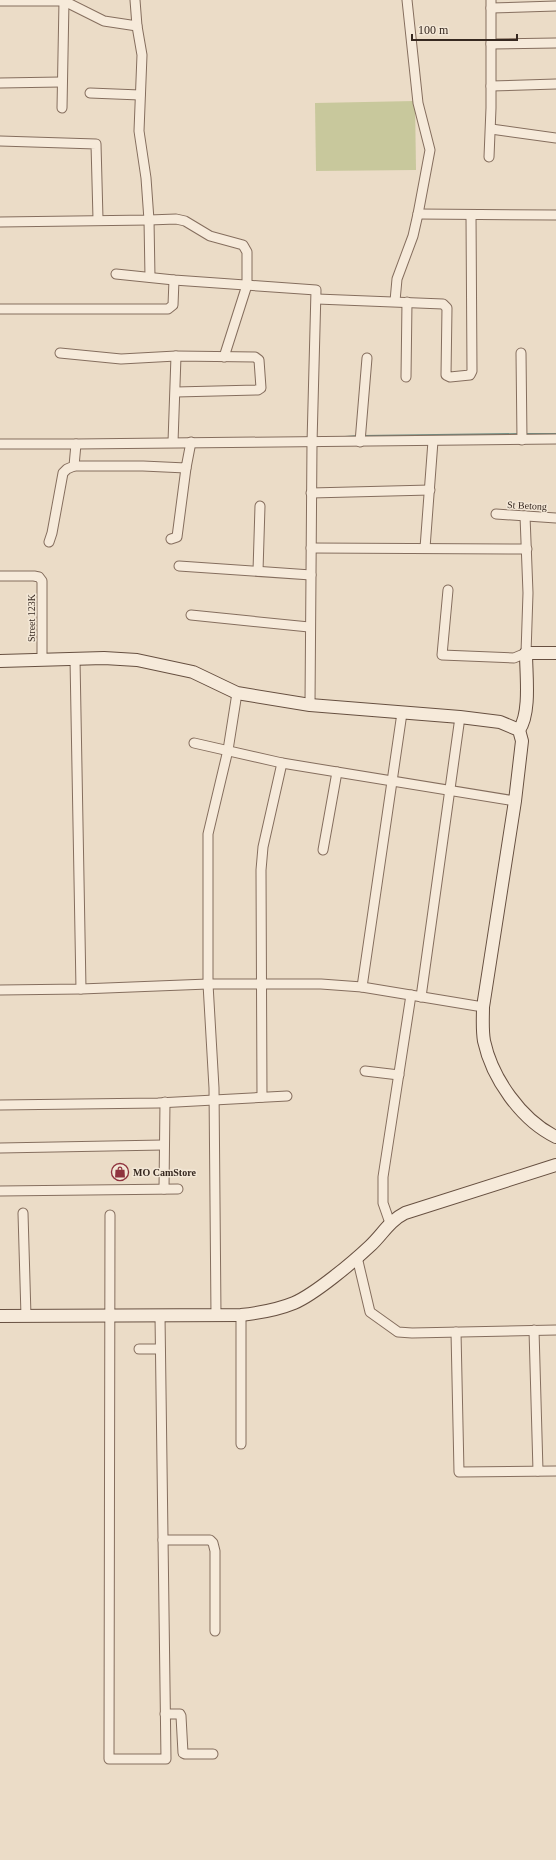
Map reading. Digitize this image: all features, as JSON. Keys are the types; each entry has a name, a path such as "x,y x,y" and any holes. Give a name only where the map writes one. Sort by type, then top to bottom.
{"street":[{"path":"135,0 137,26 142,55 139,131 146,178 149,220 150,277"},
{"path":"395,301 398,279 413,236 430,150 418,103 407,0"},
{"path":"0,1 64,1 104,21 137,26"},
{"path":"62,108 61,82 64,1"},
{"path":"489,157 492,86 491,4 556,6"},
{"path":"491,44 556,43"},
{"path":"0,83 61,82"},
{"path":"492,86 556,84"},
{"path":"90,92 140,95"},
{"path":"491,129 556,138"},
{"path":"0,141 96,144 98,220"},
{"path":"418,214 556,215"},
{"path":"317,299 395,301 446,305 446,375 450,377 470,375 472,371 471,215"},
{"path":"0,222 149,220 176,218 185,221 210,236 243,245 247,252 247,285 224,357"},
{"path":"116,274 174,280 316,290 309,627 310,705"},
{"path":"0,309 168,308 173,305 174,280"},
{"path":"406,377 407,302"},
{"path":"60,353 121,359 176,356 255,357 259,360 261,388 258,390 176,392"},
{"path":"521,354 522,435"},
{"path":"173,442 176,392 176,356"},
{"path":"360,438 367,358"},
{"path":"0,446 173,442 312,442 360,438 434,441 522,435 556,439"},
{"path":"425,548 434,441"},
{"path":"171,539 177,537 191,442"},
{"path":"74,466 76,444"},
{"path":"49,542 63,473 67,469 74,466 143,466 186,468"},
{"path":"311,493 430,490"},
{"path":"258,571 260,506"},
{"name":"St Betong","path":"496,514 556,518"},
{"path":"519,730 524,724 526,704 528,593 525,516"},
{"path":"311,548 527,549"},
{"path":"179,566 311,575"},
{"name":"Street 123K","path":"0,576 34,576 39,577 42,581 42,660"},
{"path":"448,590 442,655 514,658 526,653 556,653"},
{"path":"191,615 309,627"},
{"path":"0,660 76,660 104,658 137,660 193,672 237,693 310,705 460,717 500,722 519,730"},
{"path":"76,660 81,989"},
{"path":"216,1315 214,1099 208,984 208,834 228,750 237,693"},
{"path":"362,987 402,713"},
{"path":"421,997 460,717"},
{"path":"519,730 522,741 515,801 483,1007 484,1041 488,1055 500,1080 527,1116 540,1128 556,1137"},
{"path":"194,743 282,763 515,801"},
{"path":"262,1097 261,870 263,847 282,763"},
{"path":"323,850 337,772"},
{"path":"0,990 81,989 208,984 321,984 362,987 483,1007"},
{"path":"390,1223 383,1203 383,1177 400,1075 411,995"},
{"path":"365,1072 400,1075"},
{"path":"0,1105 165,1102 287,1096"},
{"path":"164,1189 163,1144 165,1102"},
{"path":"0,1148 163,1144"},
{"path":"0,1316 160,1316 241,1315 264,1313 294,1303 314,1291 369,1247 390,1223 405,1213 556,1165"},
{"path":"0,1191 178,1189"},
{"path":"23,1213 26,1316"},
{"path":"110,1215 109,1759 166,1759 160,1316"},
{"path":"357,1257 370,1312 398,1332 556,1330"},
{"path":"241,1315 241,1444"},
{"path":"534,1330 538,1471"},
{"path":"456,1332 459,1472 556,1471"},
{"path":"139,1349 160,1349"},
{"path":"163,1540 210,1540 213,1543 215,1551 214,1632"},
{"path":"165,1714 180,1714 183,1752 185,1754 213,1754"}],"green space":[{"path":"415,101 416,170 316,171 315,103"}],"waterway":[{"path":"363,436 518,434"},
{"path":"525,434 556,434"},
{"path":"345,437 358,436"}],"place":[{"name":"MO CamStore","path":"120,1172"}]}
